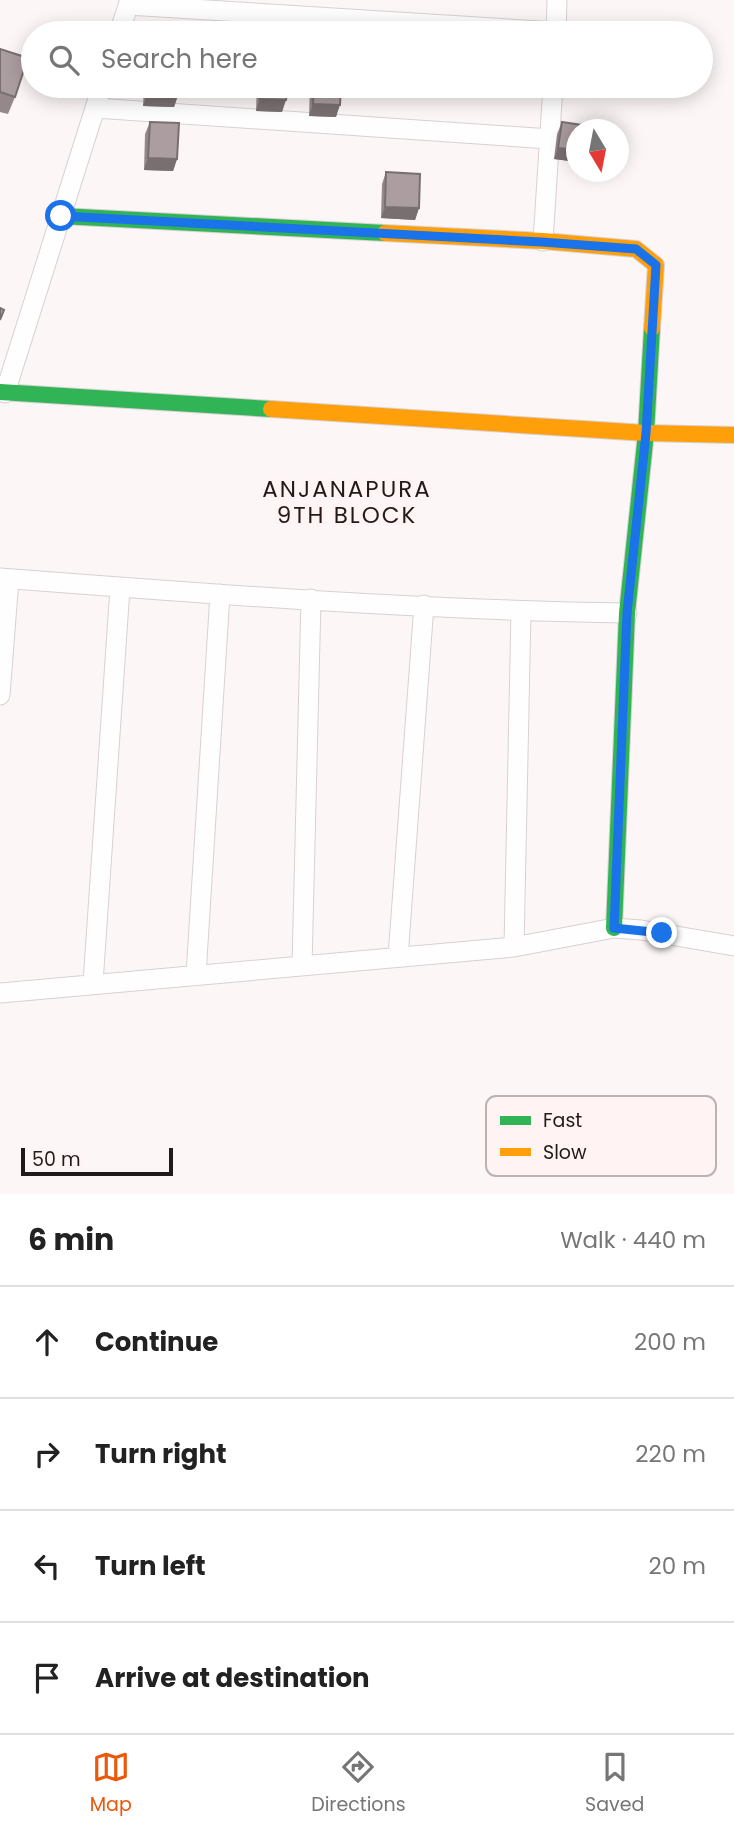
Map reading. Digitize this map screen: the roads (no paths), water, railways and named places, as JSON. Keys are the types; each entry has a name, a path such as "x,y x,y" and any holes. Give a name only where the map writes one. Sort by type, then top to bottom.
{"street":[{"path":"556,21 557,0"},
{"path":"123,21 129,3 394,21"},
{"path":"98,98 2,392 646,433 734,435"},
{"path":"542,242 552,98"},
{"path":"95,108 550,139"},
{"path":"61,216 636,249 656,265 646,433 627,613 614,928"},
{"path":"0,695 4,579 521,611 627,613"},
{"path":"93,983 120,588"},
{"path":"196,975 220,594"},
{"path":"302,966 311,599"},
{"path":"398,957 424,605"},
{"path":"514,947 521,611"},
{"path":"0,993 514,947 614,928 734,946"}],"district":[{"name":"ANJANAPURA 9TH BLOCK","path":"347,502"}]}
